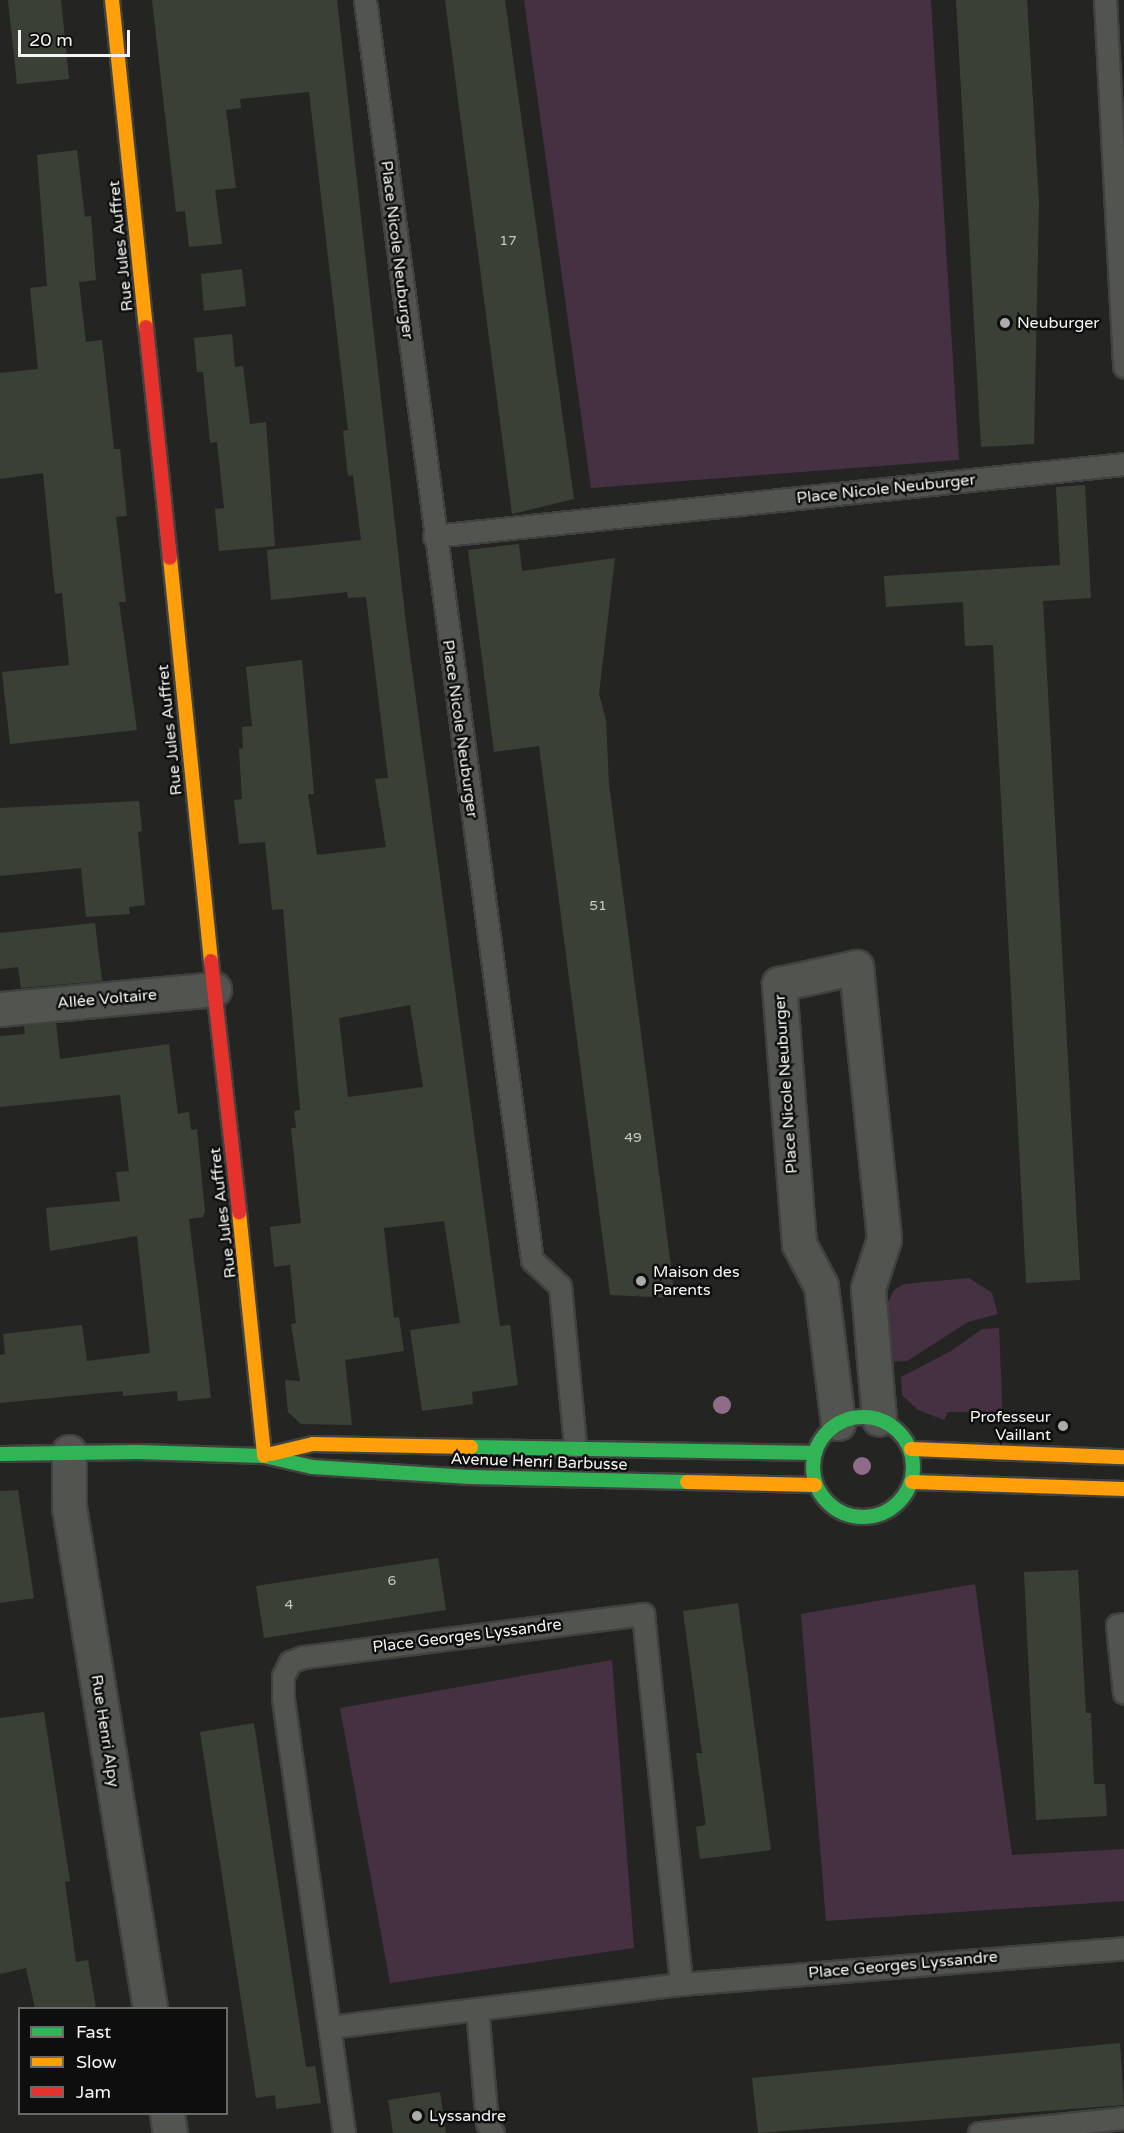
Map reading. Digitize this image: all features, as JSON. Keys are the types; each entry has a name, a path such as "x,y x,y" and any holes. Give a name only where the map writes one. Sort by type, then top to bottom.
{"street":[{"name":"Rue Jules Auffret","path":"112,0 213,989 263,1418 264,1456"},
{"name":"Place Nicole Neuburger","path":"838,1423 821,1286 799,1244 779,984 856,968 884,1239 868,1288 879,1419"},
{"name":"Allée Voltaire","path":"0,1009 213,989"},
{"path":"858,1417 879,1419 899,1431 911,1449 912,1482 898,1504 877,1516 852,1517 830,1505 816,1485 814,1453 824,1436 838,1423 858,1417"},
{"name":"Avenue Henri Barbusse","path":"264,1456 313,1444 575,1446 814,1453"},
{"path":"911,1449 1124,1457"},
{"name":"Avenue Henri Barbusse","path":"0,1454 69,1452 264,1456 312,1467 470,1477 816,1485"},
{"name":"Rue Henri Alpy","path":"69,1452 69,1507 150,2007"},
{"path":"912,1482 1124,1489"},
{"path":"167,2115 171,2133"}],"lane":[{"name":"Place Nicole Neuburger","path":"365,0 434,536 532,1260 560,1286 575,1446"},
{"path":"1105,0 1124,368"},
{"name":"Place Nicole Neuburger","path":"434,536 1124,464"},
{"name":"Place Georges Lyssandre","path":"344,2133 282,1690 290,1662 303,1657 643,1614 681,1984"},
{"path":"1124,1624 1117,1625 1124,1693"},
{"name":"Place Georges Lyssandre","path":"330,2027 681,1984 1124,1948"},
{"path":"477,2009 487,2123 493,2133"},
{"path":"980,2133 1124,2118"}],"shaded area":[{"path":"524,0 931,0 959,460 591,488"},
{"path":"969,1278 992,1293 998,1314 968,1322 907,1361 888,1362 884,1311 894,1290 904,1284"},
{"path":"999,1328 1003,1420 988,1421 987,1412 948,1412 944,1420 918,1410 902,1395 901,1377 951,1351 982,1329"},
{"path":"975,1584 1012,1855 1124,1849 1124,1901 826,1921 801,1614"},
{"path":"612,1660 634,1948 390,1983 340,1708"}],"building":[{"path":"8,0 61,0 69,79 17,84"},
{"path":"152,0 337,0 406,624 500,1326 510,1325 518,1385 472,1392 473,1404 422,1411 410,1330 460,1323 444,1221 384,1228 394,1318 399,1317 404,1351 345,1360 352,1425 301,1424 288,1412 285,1380 300,1381 291,1324 296,1323 290,1265 274,1267 270,1227 301,1223 291,1128 296,1128 294,1111 300,1110 283,909 272,910 265,842 239,844 234,800 242,799 239,749 243,748 242,727 252,726 246,667 302,660 314,794 308,794 317,855 386,847 375,779 388,778 366,597 348,598 347,592 271,600 267,550 361,540 353,475 348,476 343,431 348,430 309,92 240,99 241,108 226,110 236,188 215,190 222,244 189,247 185,211 176,212","holes":["410,1005 423,1087 348,1097 339,1018"]},
{"path":"445,0 505,0 574,499 512,514"},
{"name":"Neuburger","path":"956,0 1027,0 1039,202 1034,444 981,447"},
{"path":"77,150 85,217 91,216 96,280 79,282 86,342 102,340 114,449 120,449 127,516 116,517 126,602 119,602 137,730 10,744 2,672 69,665 62,593 55,594 43,473 0,479 0,373 38,369 30,288 47,286 37,155"},
{"path":"242,269 246,306 204,311 201,274"},
{"path":"232,334 235,367 243,366 250,424 266,422 275,546 219,551 215,509 224,508 217,442 210,443 203,372 197,372 194,338"},
{"path":"1085,485 1091,598 1043,601 1080,1280 1026,1283 993,645 965,646 963,602 886,607 884,576 1060,565 1056,487"},
{"path":"519,544 522,571 615,558 599,694 606,720 609,784 675,1298 610,1295 539,746 494,752 468,550"},
{"path":"139,801 142,831 138,832 145,905 129,907 130,914 86,917 81,868 0,876 0,808"},
{"path":"95,923 102,981 21,988 18,967 0,969 0,933"},
{"path":"56,1023 60,1059 169,1044 178,1114 189,1112 191,1130 197,1129 205,1211 203,1217 189,1219 211,1398 178,1401 177,1391 123,1396 123,1391 0,1403 0,1355 5,1354 3,1334 82,1325 87,1361 150,1353 137,1236 50,1251 46,1208 120,1201 116,1172 129,1171 120,1095 0,1107 0,1036 25,1034 24,1026"},
{"path":"18,1490 34,1598 0,1603 0,1491"},
{"path":"438,1558 446,1610 264,1638 256,1586"},
{"path":"1078,1570 1086,1713 1091,1713 1094,1784 1105,1784 1107,1816 1036,1820 1024,1572"},
{"path":"738,1603 771,1850 700,1859 696,1827 706,1825 696,1753 702,1753 683,1611"},
{"path":"44,1712 70,1881 65,1882 76,1962 88,1960 96,2007 35,2007 26,1968 0,1974 0,1718"},
{"path":"254,1723 306,2067 315,2066 321,2103 276,2109 275,2095 256,2098 200,1732"},
{"path":"1120,2043 1124,2105 758,2133 752,2078"},
{"name":"Lyssandre","path":"440,2092 446,2133 393,2133 388,2100"}],"traffic: fast":[{"path":"863,1417 891,1425 905,1439 913,1467 905,1495 891,1509 863,1517 835,1509 821,1495 813,1467 821,1439 835,1425 863,1417"},
{"path":"471,1447 815,1453"},
{"path":"0,1454 138,1452 264,1456 312,1467 470,1477 687,1482"}],"traffic: slow":[{"path":"112,0 146,327"},
{"path":"170,558 211,961"},
{"path":"239,1212 264,1456"},
{"path":"271,1454 313,1444 471,1447"},
{"path":"911,1449 1124,1457"},
{"path":"687,1482 815,1485"},
{"path":"912,1482 1124,1489"}],"traffic: jam":[{"path":"146,327 170,558"},
{"path":"211,961 239,1212"}],"place":[{"name":"Neuburger","path":"1005,323"},
{"name":"Maison des Parents","path":"641,1281"},
{"name":"Professeur Vaillant","path":"1063,1426"},
{"name":"Lyssandre","path":"417,2116"}]}
